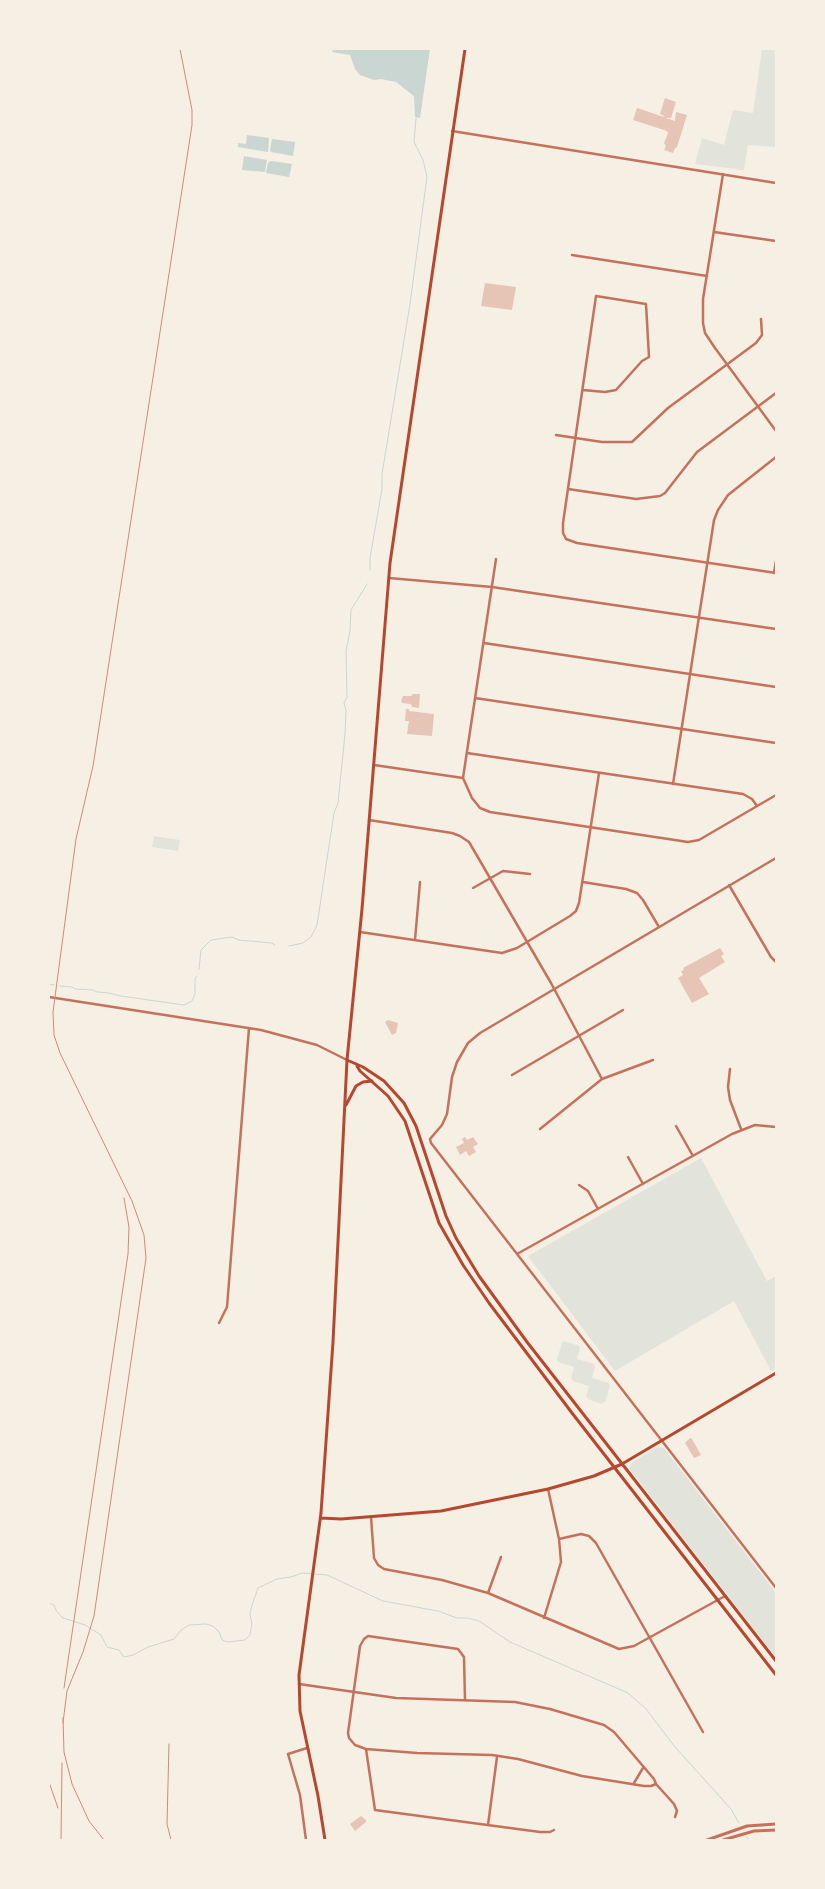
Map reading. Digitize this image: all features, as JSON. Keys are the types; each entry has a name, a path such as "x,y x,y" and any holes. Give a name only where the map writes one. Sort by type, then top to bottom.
{"main road":[{"path":"324,1840 318,1796 300,1711 299,1684 301,1654 321,1518 333,1342 347,1060 360,932 389,578 465,49"},
{"path":"347,1060 363,1067 384,1081 404,1103 416,1126 446,1216 465,1254 515,1325 776,1662"},
{"path":"357,1066 396,1105 405,1121 439,1221 463,1265 489,1304 776,1675"},
{"path":"344,1110 351,1092 356,1086 363,1082 374,1081"},
{"path":"321,1518 371,1517 441,1511 548,1489 594,1476 622,1464 776,1373"}],"street":[{"path":"452,132 776,183"},
{"path":"723,174 707,276 702,323 708,338 776,431"},
{"path":"714,232 776,241"},
{"path":"572,255 707,276"},
{"path":"583,390 612,392 642,361 649,357 646,304 596,296 563,522 564,537 577,543 775,573 776,561"},
{"path":"556,436 602,442 632,442 668,408 758,341 762,330 760,319"},
{"path":"568,489 636,499 660,496 665,493 697,452 776,393"},
{"path":"673,784 712,525 721,504 734,489 776,457"},
{"path":"496,560 463,778 474,802 486,811 591,828 682,841 696,841 776,795"},
{"path":"389,578 492,587 776,629"},
{"path":"483,642 776,687"},
{"path":"475,698 776,743"},
{"path":"466,753 743,794 752,799 757,806"},
{"path":"374,765 463,778"},
{"path":"360,932 502,953 511,951 528,942 576,911 583,882 599,773"},
{"path":"369,820 452,833 460,836 470,844 554,988 602,1080"},
{"path":"776,858 486,1028 468,1044 454,1070 444,1120 430,1139 431,1143 776,1588"},
{"path":"473,888 505,871 530,874"},
{"path":"416,940 420,882"},
{"path":"583,882 626,889 637,893 659,927"},
{"path":"729,885 771,957 776,962"},
{"path":"49,997 249,1028 317,1046 347,1060"},
{"path":"512,1076 623,1010"},
{"path":"219,1323 227,1307 249,1028"},
{"path":"540,1129 602,1080 653,1060"},
{"path":"730,1069 728,1087 730,1100 742,1130"},
{"path":"517,1254 742,1130 755,1125 776,1127"},
{"path":"676,1126 693,1156"},
{"path":"628,1157 643,1184"},
{"path":"579,1185 586,1188 598,1209"},
{"path":"544,1618 561,1568 562,1555 548,1489"},
{"path":"371,1517 375,1560 380,1567 390,1571 463,1585 488,1593 619,1649 634,1646 725,1596"},
{"path":"559,1539 581,1534 590,1536 594,1540 703,1732"},
{"path":"488,1593 501,1557"},
{"path":"465,1700 464,1657 458,1649 371,1636 364,1639 360,1646 348,1735 355,1745 366,1749 498,1756 518,1759 582,1776 651,1786 656,1784"},
{"path":"299,1684 421,1700 499,1701 534,1705 604,1724 614,1732 676,1807 676,1817"},
{"path":"306,1840 300,1795 288,1754 307,1748"},
{"path":"366,1749 375,1810 546,1833 554,1830"},
{"path":"488,1825 498,1756"},
{"path":"634,1784 643,1768"},
{"path":"707,1840 747,1826 776,1824"},
{"path":"723,1840 754,1831 776,1830"}],"shaded area":[{"path":"333,49 430,49 420,118 415,117 414,96 396,82 381,79 374,80 360,75 355,69 350,55 332,52"},
{"path":"762,49 776,49 776,147 748,145 744,170 695,164 702,138 724,145 733,110 753,113"},
{"path":"247,135 269,138 268,152 238,147 238,143 246,144"},
{"path":"272,139 295,142 293,156 271,152"},
{"path":"244,156 267,160 265,172 242,170"},
{"path":"271,161 292,164 289,177 266,173 268,163"},
{"path":"154,836 180,840 178,851 152,847"},
{"path":"701,1158 767,1281 776,1276 776,1368 771,1371 734,1301 615,1371 528,1256"},
{"path":"564,1341 579,1346 577,1359 594,1364 592,1378 609,1383 610,1386 605,1402 601,1404 588,1399 586,1396 589,1386 573,1381 571,1378 574,1367 558,1362 557,1359"},
{"path":"658,1447 664,1448 776,1593 776,1658 629,1468 632,1462"}],"building":[{"path":"665,98 676,102 671,118 666,118 675,121 676,112 687,115 677,147 673,153 664,150 667,131 633,120 637,108 664,117 660,114"},
{"path":"485,283 516,287 512,310 481,306"},
{"path":"413,694 420,694 419,708 412,707 411,704 402,703 401,701 403,696 411,696"},
{"path":"406,709 434,714 432,736 407,734 409,721 405,721"},
{"path":"720,948 724,954 721,956 725,962 699,978 709,994 692,1003 678,978 683,975 681,971 684,970 683,968"},
{"path":"388,1020 398,1023 396,1033 392,1035 385,1022"},
{"path":"465,1137 467,1140 473,1137 478,1144 473,1147 476,1152 469,1156 466,1151 460,1155 456,1147 464,1143 462,1139"},
{"path":"690,1438 701,1455 694,1458 685,1443"},
{"path":"361,1816 366,1822 355,1831 350,1824"}],"waterway":[{"path":"370,570 370,558 382,489 382,474 410,304 427,177 423,160 414,142 416,118"},
{"path":"289,946 303,943 311,937 317,925 334,813 338,803 345,734 346,710 344,703 347,697 346,651 350,631 351,610 367,584"},
{"path":"199,969 201,950 211,940 232,937 239,940 272,943 275,945"},
{"path":"60,986 184,1005 192,1001 195,994 195,978 197,976"},
{"path":"49,984 54,985"},
{"path":"49,1603 54,1605 57,1612 63,1618 85,1625 101,1635 107,1647 119,1650 124,1657 174,1639 181,1630 189,1625 206,1624 213,1626 219,1632 222,1640 227,1642 245,1640 250,1635 252,1624 250,1614 258,1588 277,1579 302,1573 327,1575 383,1601 438,1611 457,1618 479,1621 510,1642 628,1693 646,1709 675,1747 731,1809 739,1823"}],"railway":[{"path":"63,1723 67,1691 83,1652 94,1616 146,1258 144,1235 132,1201 60,1053 54,1035 53,1012 76,839 93,766 192,125 192,110 180,49"},
{"path":"64,1688 128,1254 129,1227 124,1198"},
{"path":"63,1718 64,1752 72,1784 89,1821 104,1840"},
{"path":"169,1744 167,1824 171,1840"},
{"path":"61,1840 62,1763"},
{"path":"49,1782 58,1808"}]}
